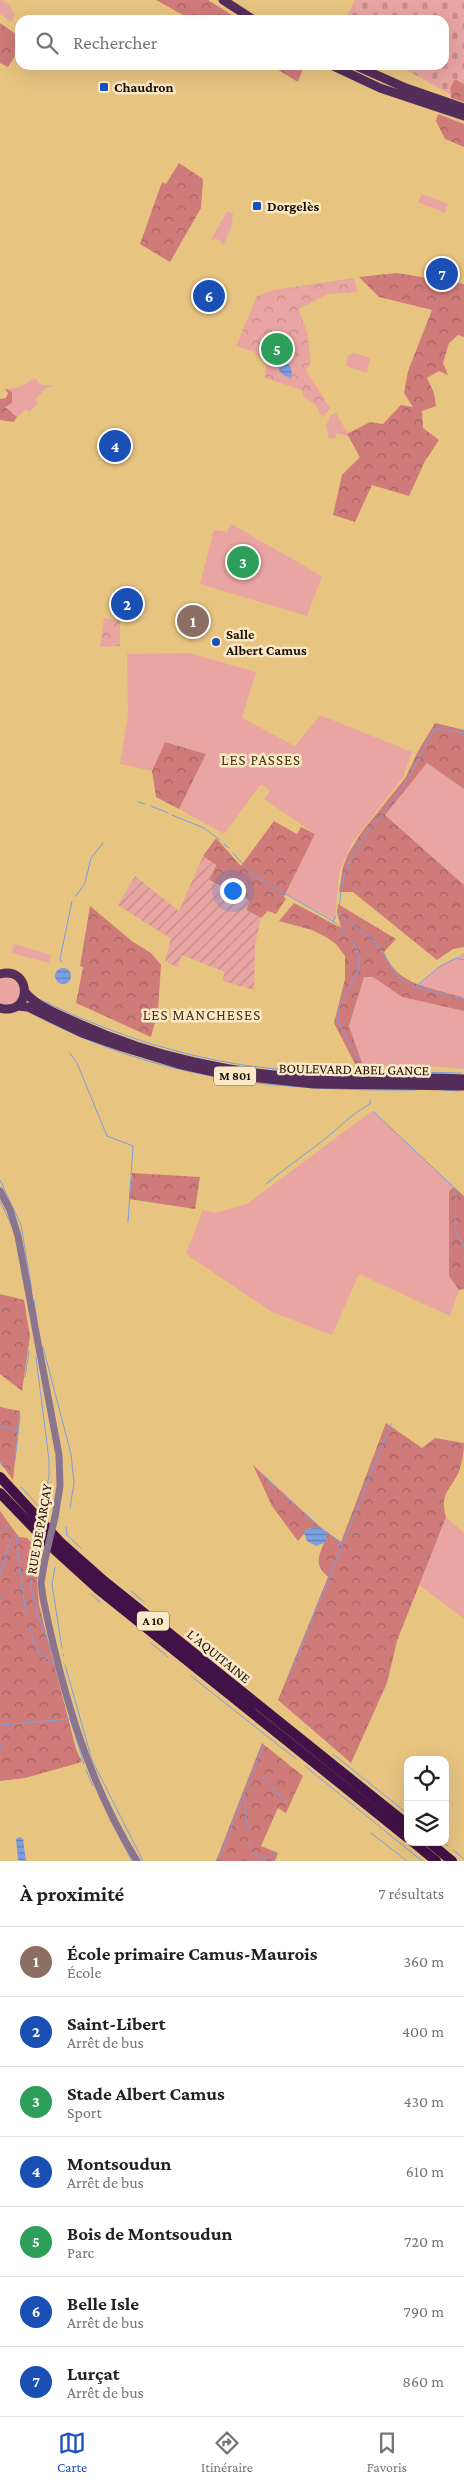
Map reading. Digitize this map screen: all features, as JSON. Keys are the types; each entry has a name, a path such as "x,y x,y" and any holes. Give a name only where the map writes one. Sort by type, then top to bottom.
{"highway":[{"name":"L'AQUITAINE","path":"0,1477 60,1542 104,1581 404,1822"},
{"name":"L'AQUITAINE","path":"0,1493 54,1549 106,1595 404,1835"},
{"path":"418,1846 436,1861"},
{"path":"434,1846 452,1861"}],"main road":[{"path":"223,0 247,15"},
{"path":"342,70 380,88 464,116"},
{"path":"365,70 406,88 464,108"},
{"name":"M 801","path":"0,974 10,973 18,977 23,984 25,992"},
{"path":"17,1006 22,1001 25,992"},
{"name":"BOULEVARD ABEL GANCE","path":"25,992 48,1008 94,1030 147,1048 212,1065 303,1077 464,1079"},
{"name":"M 801","path":"0,1009 17,1006"},
{"name":"BOULEVARD ABEL GANCE","path":"17,1006 28,1007 82,1033 118,1046 222,1074 309,1084 464,1086"}],"street":[{"name":"RUE DE PARÇAY","path":"0,1192 10,1210 18,1236 59,1455 60,1486 41,1583 43,1598 80,1741 89,1766 137,1861"}],"green space":[{"path":"0,0 9,4 15,15 12,22 0,14"},
{"path":"156,0 208,0 232,15 183,15"},
{"path":"355,0 464,0 464,84 455,79 450,88 451,95 407,70 449,70 449,15 348,15"},
{"path":"0,23 15,34 15,56 8,67 0,63"},
{"path":"278,70 302,70 298,82"},
{"path":"455,79 464,84 464,102 451,98 450,88"},
{"path":"438,114 464,124 464,147 445,139 436,121"},
{"path":"179,163 203,179 201,208 170,262 140,244 162,182 166,184"},
{"path":"422,194 448,204 445,213 418,202"},
{"path":"227,211 233,214 231,228 224,244 221,245 222,242 215,238 213,241 212,238"},
{"path":"397,273 464,284 464,337 458,335 449,343 443,363 448,375 439,371 427,378 434,393 436,406 422,411 423,428 439,440 425,461 409,496 372,485 355,522 333,515 342,475 360,457 347,434 370,422 383,424 401,405 413,407 404,393 408,371 432,310 379,297 359,277"},
{"path":"354,278 357,292 328,294 299,309 307,333 311,363 306,370 330,408 322,417 316,405 304,398 302,390 265,378 266,364 254,352 236,346 257,296 273,290"},
{"path":"354,353 370,358 367,373 346,366 348,356"},
{"path":"36,378 39,384 53,386 46,388 35,400 38,404 29,412 26,409 17,417 5,407 12,392 7,389 19,387"},
{"path":"5,389 12,392 12,403 5,407 17,417 14,422 0,420 0,399 6,398 8,393"},
{"path":"336,413 350,437 337,433 335,438 329,439 326,425 331,415"},
{"path":"231,524 322,576 307,616 200,584 214,530 227,532"},
{"path":"104,618 120,621 120,646 100,647"},
{"path":"189,653 256,672 242,718 295,746 320,715 412,752 403,777 352,843 339,872 335,920 286,894 315,834 264,799 270,791 261,784 224,834 179,809 206,754 165,742 152,771 120,764 128,715 127,654"},
{"path":"435,723 464,730 464,789 427,763 385,815 464,885 464,947 453,949 437,960 353,892 339,892 343,867 348,854 361,833 406,777 417,753"},
{"path":"165,742 206,754 179,809 156,797 152,771"},
{"path":"427,763 464,789 464,885 385,815"},
{"path":"274,821 297,834 301,827 315,834 284,897 286,899 276,914 268,911 261,918 246,910 250,901 209,880 216,865 203,856 216,838 241,866"},
{"path":"203,856 216,865 209,881 250,901 246,910 261,918 255,945 254,990 222,981 225,972 182,955 177,967 165,961 171,939 118,905 135,876 179,911"},
{"path":"294,903 341,928 337,912 338,904 396,939 384,952 390,964 407,979 417,984 464,998 464,1011 402,997 373,977 364,977 349,1026 362,1063 355,1064 334,1023 345,979 345,956 336,944 326,937 312,930 279,921"},
{"path":"90,906 133,942 151,953 161,965 158,1010 151,1037 76,1003 83,967 80,966"},
{"path":"14,944 51,955 49,963 12,953"},
{"path":"464,953 464,998 418,985 439,967"},
{"path":"367,976 373,977 402,997 464,1011 464,1069 415,1065 363,1067 349,1027 362,980"},
{"path":"7,977 18,983 20,993 14,1003 5,1005 0,1004 0,979"},
{"path":"372,1111 454,1187 449,1191 449,1276 459,1290 450,1316 359,1274 332,1335 272,1312 186,1254 203,1210 215,1213 247,1204"},
{"path":"132,1173 200,1177 195,1209 129,1199"},
{"path":"454,1187 464,1196 464,1289 459,1290 449,1276 449,1191"},
{"path":"0,1294 24,1300 30,1336 22,1391 0,1374"},
{"path":"0,1407 20,1411 13,1480 0,1462"},
{"path":"386,1423 422,1448 435,1438 464,1443 464,1451 458,1474 446,1494 444,1510 446,1517 397,1641 387,1683 351,1763 278,1700 328,1577 319,1566 319,1556 327,1532 341,1542"},
{"path":"253,1465 320,1528 309,1528 298,1541 272,1506"},
{"path":"0,1511 19,1537 27,1538 42,1553 37,1581 39,1605 76,1749 82,1762 25,1778 0,1781"},
{"path":"446,1517 464,1533 464,1619 418,1584"},
{"path":"262,1743 303,1776 286,1813 278,1808 261,1846 278,1853 275,1861 216,1861"}],"water":[{"path":"279,358 283,358 290,366 292,371 291,377 285,376 279,371"},
{"path":"60,968 66,968 71,973 69,982 60,984 55,979 55,973"},
{"path":"320,1527 327,1532 326,1542 316,1546 307,1541 304,1533 306,1529"},
{"path":"20,1837 23,1839 26,1861 18,1860 16,1839"}],"waterway":[{"path":"409,984 394,972 373,940 339,915 345,874 351,858 369,830 404,785 435,728 464,733"},
{"path":"138,802 145,804"},
{"path":"151,806 168,813"},
{"path":"172,815 204,828 220,840"},
{"path":"76,896 85,883 91,858 103,843"},
{"path":"224,844 229,848"},
{"path":"233,853 252,874"},
{"path":"254,876 333,921 336,916"},
{"path":"62,962 60,959 72,901"},
{"path":"333,921 349,938 357,950 359,960 357,971 339,1010 338,1020 359,1061"},
{"path":"415,987 439,967 456,958 464,960"},
{"path":"412,986 447,995"},
{"path":"453,996 464,999"},
{"path":"41,1000 126,1036 215,1060 306,1072 397,1072"},
{"path":"33,1014 80,1037 173,1068 267,1084 315,1088 416,1090"},
{"path":"70,1053 77,1063 107,1136 133,1146 128,1222"},
{"path":"405,1072 461,1073"},
{"path":"443,1090 460,1091"},
{"path":"266,1184 370,1104 370,1100"},
{"path":"374,1112 464,1197"},
{"path":"0,1180 21,1225 32,1291"},
{"path":"456,1191 455,1230 464,1248"},
{"path":"0,1201 11,1224"},
{"path":"464,1252 464,1258"},
{"path":"34,1300 37,1321"},
{"path":"43,1347 71,1454 74,1483 70,1508"},
{"path":"25,1377 29,1351"},
{"path":"21,1487 42,1510 49,1476 49,1460 36,1357"},
{"path":"15,1460 20,1416"},
{"path":"327,1532 342,1546 391,1424"},
{"path":"0,1426 18,1431"},
{"path":"0,1462 3,1467"},
{"path":"260,1473 320,1527"},
{"path":"0,1534 7,1526"},
{"path":"66,1527 67,1534"},
{"path":"66,1534 81,1548"},
{"path":"16,1537 26,1615"},
{"path":"0,1575 11,1538"},
{"path":"289,1677 342,1546"},
{"path":"37,1547 31,1587 51,1650"},
{"path":"55,1567 52,1585 62,1648"},
{"path":"131,1591 143,1601"},
{"path":"91,1594 100,1602"},
{"path":"30,1629 38,1653 55,1664"},
{"path":"151,1643 168,1657"},
{"path":"65,1665 92,1760 143,1861"},
{"path":"191,1676 296,1759"},
{"path":"1,1725 70,1719 84,1764"},
{"path":"0,1743 0,1749"},
{"path":"218,1861 263,1746"},
{"path":"333,1754 404,1811"},
{"path":"305,1766 422,1861"},
{"path":"86,1770 93,1786"},
{"path":"263,1777 273,1789"},
{"path":"276,1792 288,1805"},
{"path":"245,1798 246,1818 250,1829"},
{"path":"109,1817 132,1861"},
{"path":"371,1833 407,1861"},
{"path":"249,1841 250,1847"},
{"path":"453,1850 464,1859"},
{"path":"252,1852 263,1859 275,1853"}],"place":[{"name":"Chaudron","path":"104,87"},
{"name":"Dorgelès","path":"257,206"},
{"name":"Lurçat","path":"442,274"},
{"name":"Belle Isle","path":"209,296"},
{"name":"Bois de Montsoudun","path":"277,349"},
{"name":"Montsoudun","path":"115,446"},
{"name":"Stade Albert Camus","path":"243,562"},
{"name":"Saint-Libert","path":"127,604"},
{"name":"École primaire Camus-Maurois","path":"193,621"},
{"name":"Salle Albert Camus","path":"216,642"}],"district":[{"name":"LES PASSES","path":"261,760"},
{"name":"LES MANCHESES","path":"202,1015"}]}
